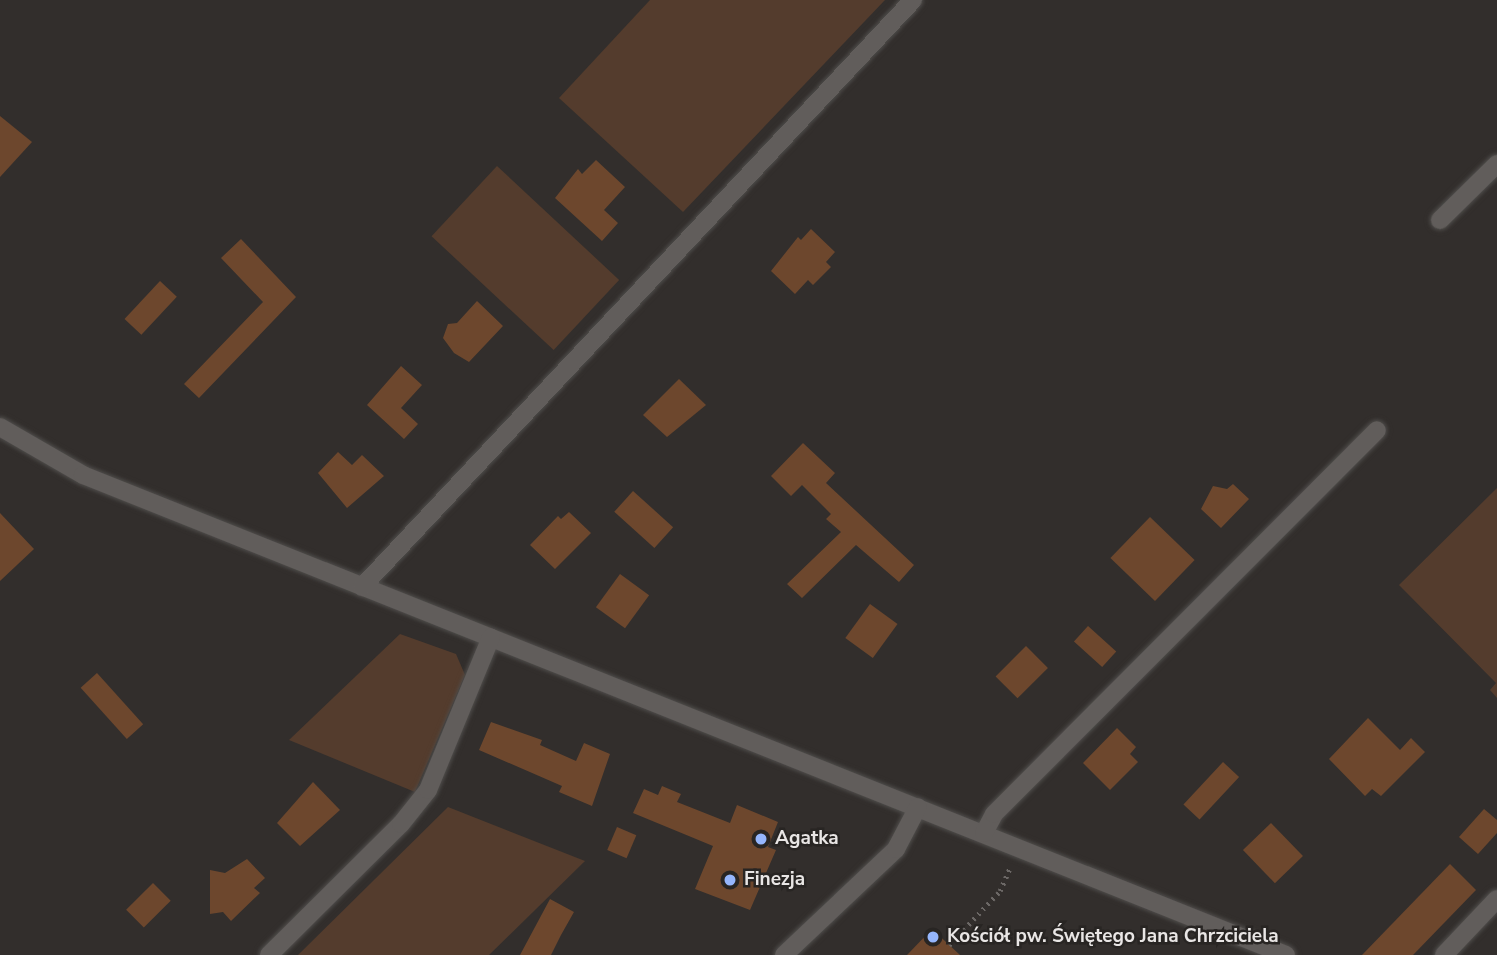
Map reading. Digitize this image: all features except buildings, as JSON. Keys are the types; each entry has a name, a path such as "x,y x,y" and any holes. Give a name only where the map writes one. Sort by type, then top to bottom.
{"street":[{"path":"362,587 913,0"},
{"path":"1440,220 1497,164"},
{"path":"0,427 83,475 984,832 1286,955"},
{"path":"984,832 994,814 1377,430"},
{"path":"268,955 401,824 428,790 491,638"},
{"path":"784,955 896,849 918,807"},
{"path":"1444,955 1497,899"}],"path":[{"path":"949,945 1000,891 1011,865"}],"shaded area":[{"path":"650,0 885,0 683,212 559,98"},
{"path":"497,166 619,280 554,350 432,236"},
{"path":"1497,488 1497,698 1490,690 1496,683 1399,585"},
{"path":"400,634 456,654 465,675 415,792 289,740"},
{"path":"448,807 585,861 489,955 298,955"}],"place":[{"name":"Agatka","path":"761,839"},
{"name":"Finezja","path":"730,880"},
{"name":"Kościół pw. Świętego Jana Chrzciciela","path":"933,937"}]}
